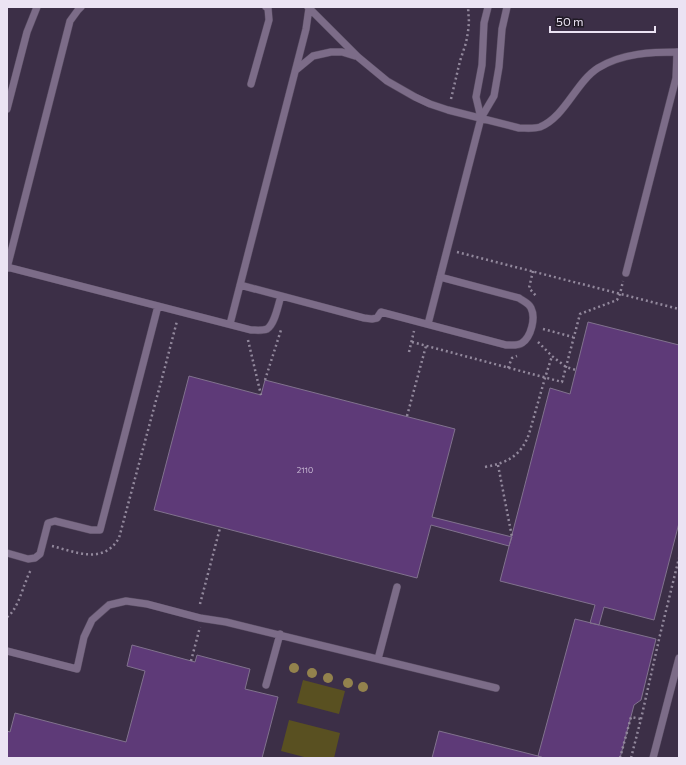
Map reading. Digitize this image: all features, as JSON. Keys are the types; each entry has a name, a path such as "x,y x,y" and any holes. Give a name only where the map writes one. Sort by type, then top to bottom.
{"lane":[{"path":"7,109 27,32 37,7"},
{"path":"81,7 70,21 7,267 251,330 268,329 273,322 281,296"},
{"path":"251,84 269,20 268,8 266,7"},
{"path":"481,118 476,97 482,65 484,23 488,7"},
{"path":"428,324 481,118 494,96 499,67 502,28 507,7"},
{"path":"309,8 358,57 387,81 415,97 436,106 519,128 531,129 540,127 550,121 560,111 586,78 597,68 624,57 645,53 678,52 676,78 626,273"},
{"path":"230,324 296,70 306,29 309,8"},
{"path":"296,70 313,56 331,52 342,52 358,57"},
{"path":"240,285 364,318 377,318 381,312 506,345 522,343 529,335 533,317 531,308 526,302 519,298 440,277"},
{"path":"7,553 28,559 35,558 40,554 48,523 55,521 91,530 100,530 158,306"},
{"path":"378,658 397,587"},
{"path":"7,651 76,669 84,637 92,620 109,605 126,601 147,604 200,618 280,634 496,688"},
{"path":"266,685 280,634"},
{"path":"653,758 679,658"}],"path":[{"path":"451,99 466,43 469,22 468,7"},
{"path":"456,252 679,309"},
{"path":"543,329 574,337"},
{"path":"251,330 248,340 261,395"},
{"path":"265,380 281,330"},
{"path":"409,352 415,330"},
{"path":"538,342 566,367 576,370"},
{"path":"407,416 426,346"},
{"path":"485,467 498,465 507,461 526,443 552,356"},
{"path":"498,465 512,537"},
{"path":"200,604 220,528"},
{"path":"631,758 679,558"},
{"path":"191,661 200,627"},
{"path":"620,758 631,717 641,720"}],"shaded area":[{"path":"303,680 345,691 339,714 297,703"},
{"path":"289,720 340,733 334,758 308,758 281,751"}],"building":[{"path":"588,322 679,345 679,523 654,620 604,607 599,625 590,623 595,605 500,581 550,388 570,394"},
{"path":"189,376 261,395 265,380 455,429 432,517 512,537 509,546 431,525 417,578 154,510"},
{"path":"575,619 656,639 641,700 634,705 620,758 544,758 538,756"},
{"path":"132,645 195,662 197,655 250,669 245,689 278,697 262,758 7,758 7,731 10,732 15,713 126,742 145,671 127,666"},
{"path":"439,731 538,756 544,758 432,758"}]}
